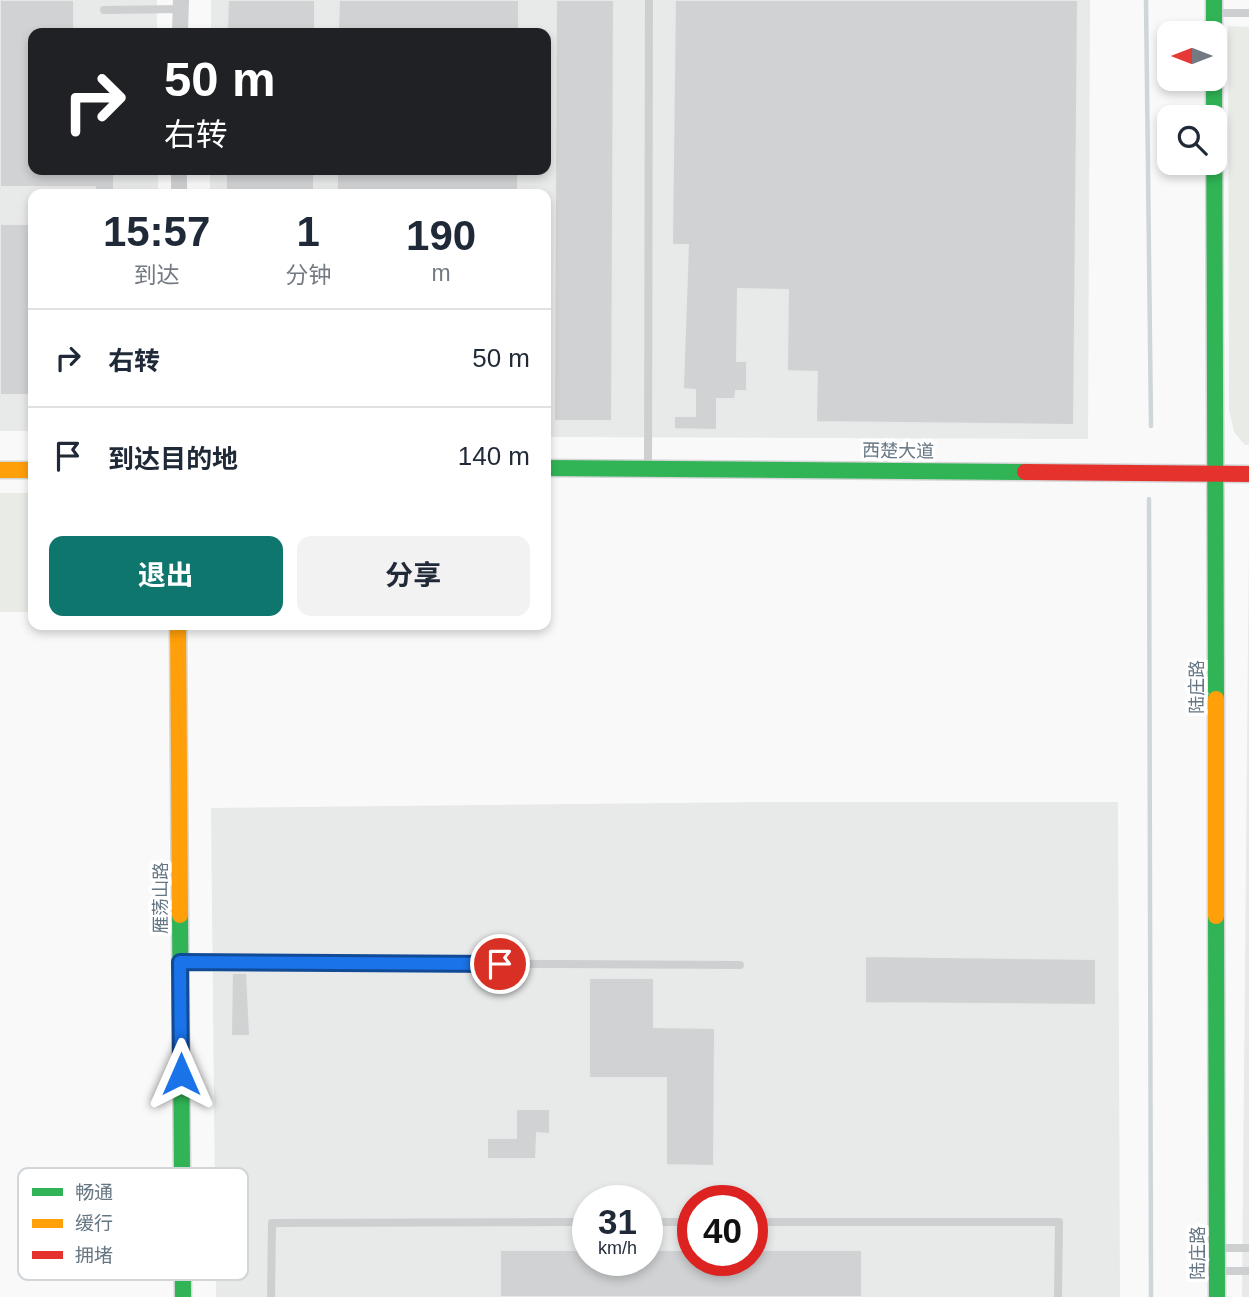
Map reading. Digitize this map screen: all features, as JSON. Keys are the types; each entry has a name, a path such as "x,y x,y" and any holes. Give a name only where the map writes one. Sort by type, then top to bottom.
{"street":[{"path":"180,28 181,4"},
{"name":"陆庄路","path":"1214,91 1217,1297"},
{"name":"西楚大道","path":"551,468 1249,474"},
{"path":"0,470 28,470"},
{"name":"雁荡山路","path":"178,630 182,1168"}],"lane":[{"path":"648,468 649,0"},
{"path":"104,10 181,4"},
{"path":"1214,6 1249,13"},
{"path":"180,962 740,965"},
{"path":"271,1297 272,1223 572,1222"},
{"path":"768,1222 1059,1222 1058,1297"},
{"path":"1218,1248 1249,1248"},
{"path":"1217,1270 1249,1270"}],"shaded area":[{"path":"0,0 157,0 157,28 28,28 28,175 158,175 158,189 28,189 28,431 0,431"},
{"path":"211,0 1090,0 1088,439 551,437 551,189 210,189 210,175 551,175 551,28 211,28"},
{"path":"1228,26 1249,27 1249,445 1245,445 1234,432 1229,410"},
{"path":"0,493 28,493 28,612 0,612"},
{"path":"1249,532 1249,1297 1242,1297"},
{"path":"768,802 1118,802 1120,1297 216,1297 216,1280 248,1280 248,1168 215,1168 211,808"}],"building":[{"path":"0,0 74,0 74,28 28,28 28,175 114,175 114,189 0,187"},
{"path":"228,0 315,0 315,28 227,28"},
{"path":"339,0 519,0 519,28 338,28"},
{"path":"556,0 614,0 612,421 554,421"},
{"path":"675,0 1078,0 1074,425 816,422 817,372 787,371 788,290 738,289 737,361 747,361 747,391 736,391 735,399 717,399 717,430 674,429 674,416 695,416 695,390 683,389 688,245 672,245"},
{"path":"226,175 314,175 314,189 226,189"},
{"path":"337,175 518,175 518,189 337,189"},
{"path":"0,224 28,224 28,395 0,395"},
{"path":"865,956 1096,959 1096,1005 865,1003"},
{"path":"232,973 247,973 250,1036 231,1036"},
{"path":"589,978 654,978 654,1027 715,1028 714,1166 666,1165 666,1078 589,1078"},
{"path":"516,1109 550,1109 550,1134 537,1133 536,1159 487,1159 487,1138 516,1138"},
{"path":"500,1250 572,1250 572,1276 663,1276 663,1250 677,1250 677,1276 768,1276 768,1250 862,1250 862,1297 500,1297"}],"waterway":[{"path":"1146,0 1151,426"},
{"path":"1149,499 1151,1297"}],"traffic: fast":[{"path":"1214,0 1214,21"},
{"path":"1214,91 1216,699"},
{"path":"551,468 1025,472"},
{"path":"180,915 182,1168"},
{"path":"1216,916 1217,1297"},
{"path":"183,1280 183,1297"}],"traffic: slow":[{"path":"0,470 28,470"},
{"path":"178,630 180,915"},
{"path":"1216,699 1216,916"}],"traffic: jam":[{"path":"1025,472 1249,474"}],"route":[{"path":"181,1074 180,962 500,964"}]}
